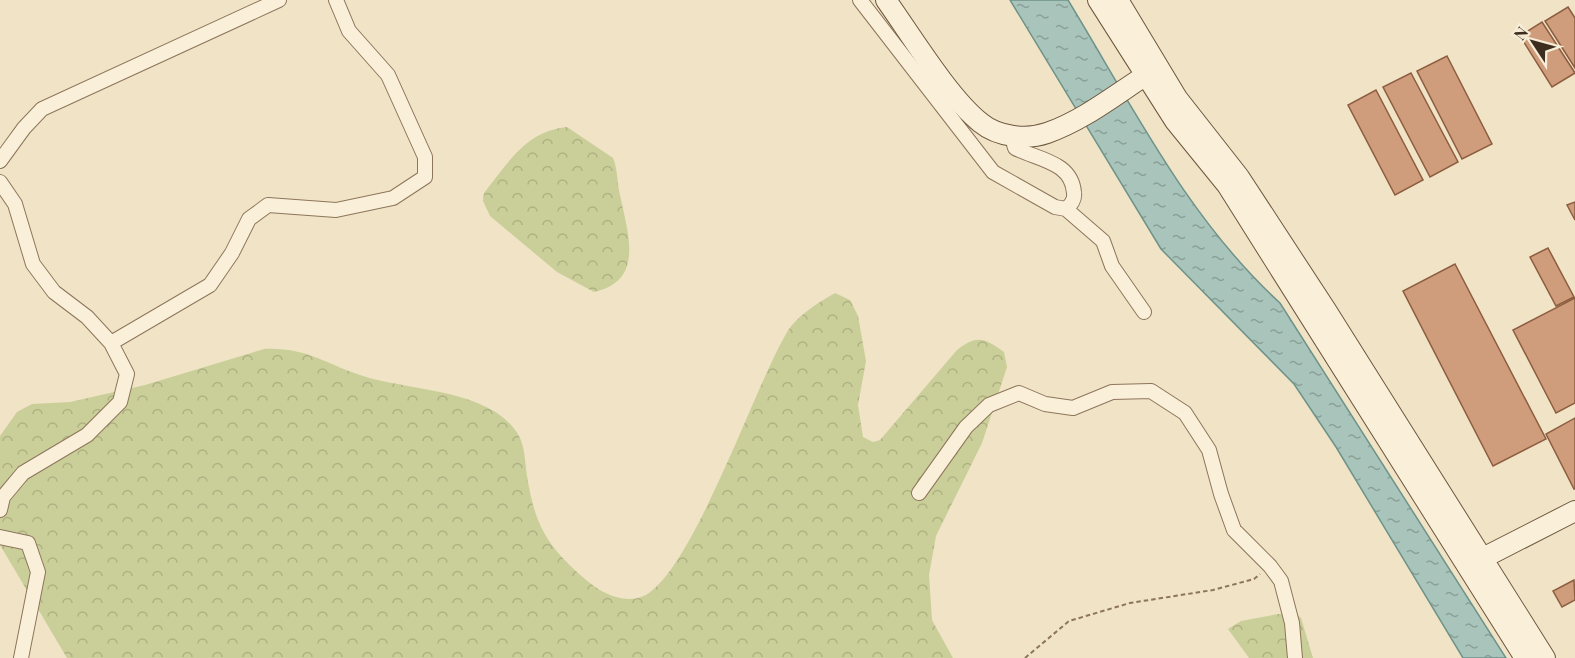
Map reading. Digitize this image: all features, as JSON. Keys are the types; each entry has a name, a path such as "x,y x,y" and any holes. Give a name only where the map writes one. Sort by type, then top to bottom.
{"street":[{"path":"0,161 42,109 279,0"},
{"path":"111,343 210,285 232,253 249,219 268,205 336,210 393,198 425,177 425,157 388,75 349,31 336,0"},
{"path":"860,0 993,172 1055,207 1066,208 1103,241 1112,266 1144,312"},
{"path":"886,0 955,95 982,124 1012,137 1046,134 1078,118 1146,75"},
{"path":"1098,0 1175,121 1227,185 1525,658"},
{"path":"1118,0 1146,75 1177,98 1239,177 1326,310 1545,658"},
{"path":"1012,137 1015,148 1065,168 1072,177 1075,196 1066,208"},
{"path":"0,182 15,204 33,264 54,292 87,317 111,343 127,374 120,402 87,435 23,473 3,497 0,510"},
{"path":"919,493 966,427 989,405 1019,393 1045,404 1073,408 1113,392 1151,390 1185,413 1209,450 1234,530 1270,566 1281,582 1292,623 1295,658"},
{"path":"1481,559 1575,511"},
{"path":"0,537 28,543 38,572 21,658"}],"path":[{"path":"1025,658 1068,621 1130,603 1213,591 1254,579 1270,566"}],"green space":[{"path":"567,127 613,158 629,240 627,267 621,278 610,286 594,292 557,272 490,216 483,201 484,193 519,150 540,135"},
{"path":"835,293 850,300 858,316 866,361 858,405 863,437 873,442 880,440 957,350 964,345 980,340 991,343 1004,352 1007,367 982,443 936,536 929,575 932,620 953,658 67,658 0,545 0,436 17,412 32,404 70,402 145,385 264,349 279,349 315,357 363,376 470,400 490,409 507,421 521,440 534,509 552,545 572,567 597,588 623,599 638,598 658,586 678,559 720,478 775,354 789,329 804,313"},
{"path":"1278,614 1296,614 1301,618 1313,658 1249,658 1228,629 1241,621"}],"water":[{"path":"1010,0 1068,0 1139,120 1189,198 1247,270 1280,303 1506,658 1463,658 1336,447 1294,384 1161,249"}],"building":[{"path":"1568,7 1575,18 1575,68 1545,21"},
{"path":"1542,22 1575,73 1552,87 1520,36"},
{"path":"1447,56 1492,144 1462,159 1417,71"},
{"path":"1411,73 1458,162 1430,177 1383,87"},
{"path":"1376,90 1423,180 1395,195 1348,105"},
{"path":"1575,202 1575,220 1567,205"},
{"path":"1548,248 1574,297 1556,306 1530,257"},
{"path":"1455,264 1546,439 1493,466 1403,291"},
{"path":"1575,298 1575,403 1556,413 1513,330"},
{"path":"1575,418 1575,489 1574,489 1546,434"},
{"path":"1574,580 1575,600 1562,607 1553,591"}]}
